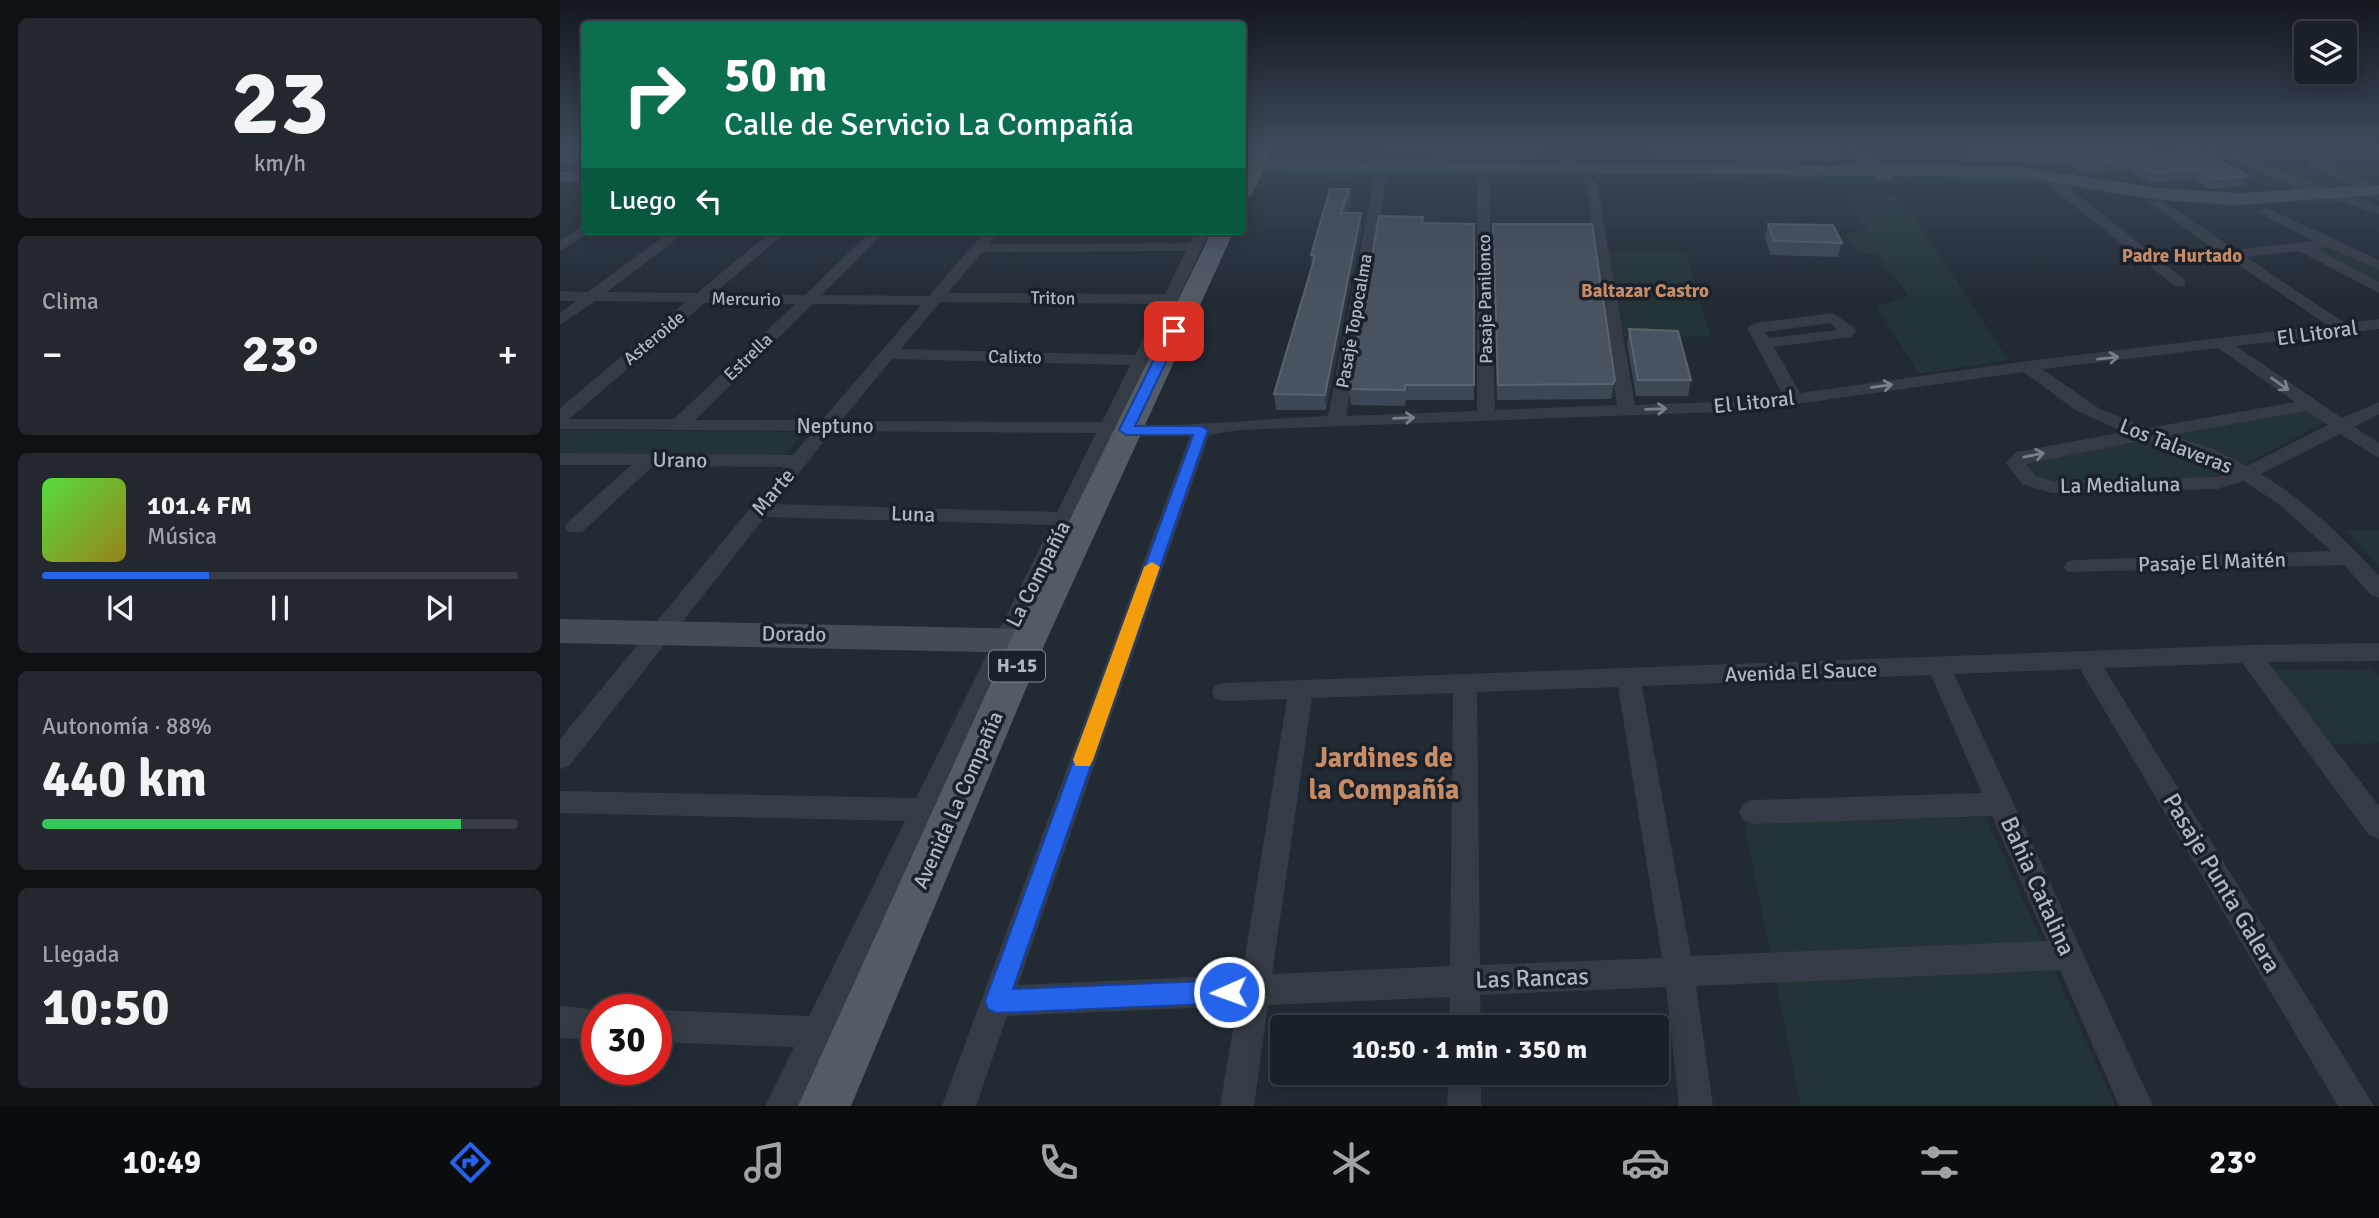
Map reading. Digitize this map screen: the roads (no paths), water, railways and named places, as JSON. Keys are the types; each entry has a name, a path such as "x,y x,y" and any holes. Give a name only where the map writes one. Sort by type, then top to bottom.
{"main road":[{"path":"2128,198 2263,211 2313,198"},
{"path":"2196,198 2282,198"},
{"path":"2350,198 2375,200"},
{"name":"Avenida La Compañía","path":"824,1106 1016,640 1207,236"},
{"name":"Dorado","path":"560,631 1016,640"}],"street":[{"name":"Pasaje Topocalma","path":"1336,421 1377,198"},
{"name":"Pasaje Panilonco","path":"1483,198 1486,415"},
{"path":"1593,198 1627,410"},
{"path":"2073,198 2180,283"},
{"path":"2328,198 2379,223"},
{"path":"2155,202 2228,255 2344,330"},
{"path":"2263,211 2379,266"},
{"path":"560,247 581,232"},
{"path":"560,320 675,235"},
{"name":"Asteroide","path":"560,417 775,235"},
{"name":"Estrella","path":"678,425 875,235"},
{"name":"Marte","path":"560,758 758,510 989,235"},
{"path":"978,248 1207,236"},
{"name":"La Compañía","path":"782,1106 923,810 1016,640 1067,519 1118,429 1142,360 1171,299 1207,236"},
{"path":"2228,255 2330,243"},
{"path":"2301,246 2379,288"},
{"name":"Mercurio","path":"560,296 934,299"},
{"name":"Triton","path":"934,299 1171,299"},
{"name":"El Litoral","path":"1118,429 1201,430 1240,425 1746,406 2028,366 2224,345 2379,324"},
{"path":"1757,331 1794,399"},
{"path":"2224,345 2379,452"},
{"name":"Calixto","path":"888,354 1142,360"},
{"name":"Los Talaveras","path":"2028,366 2057,391 2092,412 2217,458 2246,474 2307,514 2379,590"},
{"path":"2150,434 2309,405"},
{"path":"2246,474 2379,407"},
{"name":"Neptuno","path":"560,424 1118,429"},
{"path":"958,1106 1201,430"},
{"name":"La Medialuna","path":"2150,434 2023,456 2015,463 2029,480 2052,487 2217,483 2246,474"},
{"name":"Urano","path":"560,458 799,461"},
{"path":"575,527 648,460"},
{"name":"Luna","path":"758,510 1067,519"},
{"name":"Pasaje El Maitén","path":"2075,567 2350,558"},
{"name":"Avenida El Sauce","path":"1224,692 2248,654 2379,652"},
{"path":"2248,654 2379,827"},
{"name":"Pasaje Punta Galera","path":"2087,660 2357,1106"},
{"name":"Bahia Catalina","path":"1939,667 2136,1106"},
{"path":"1629,679 1679,972 1696,1106"},
{"path":"1465,684 1465,1015"},
{"path":"1237,1106 1301,689"},
{"path":"560,802 923,810"},
{"path":"1752,812 2001,804"},
{"name":"Las Rancas","path":"996,1001 2068,955"},
{"path":"560,1022 581,1023"},
{"path":"672,1027 816,1032"},
{"path":"1464,1106 1465,1085"}],"district":[{"name":"Padre Hurtado","path":"2182,256"},
{"name":"Baltazar Castro","path":"1645,291"},
{"name":"Jardines de la Compañía","path":"1384,774"}]}
